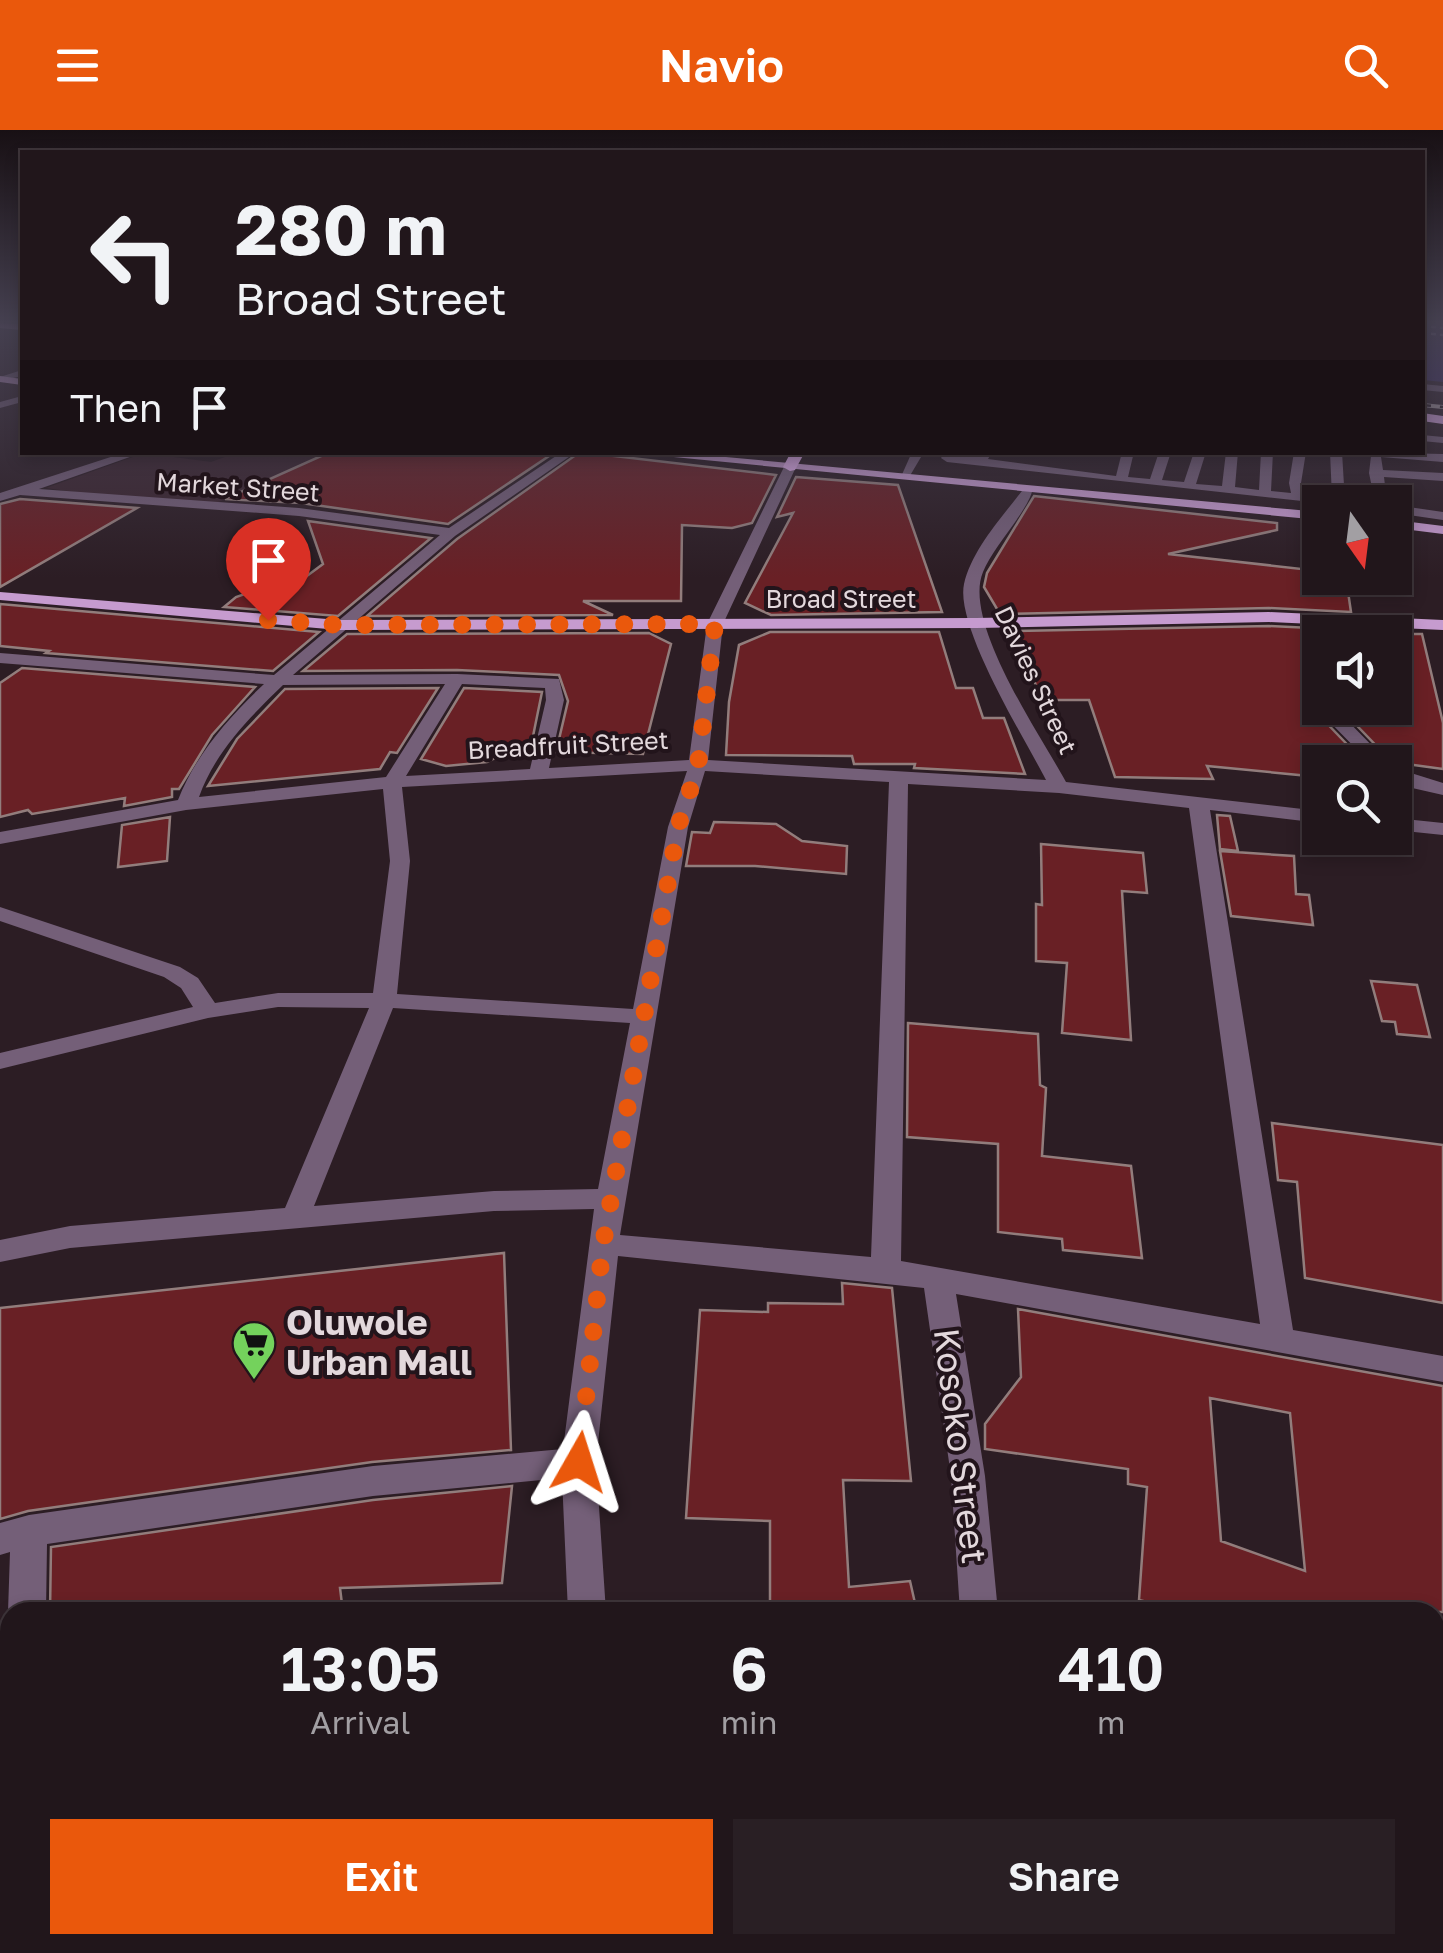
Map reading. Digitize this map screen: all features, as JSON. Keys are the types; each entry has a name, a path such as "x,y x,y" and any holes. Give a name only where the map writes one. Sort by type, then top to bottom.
{"main road":[{"path":"710,456 794,460 1029,490 1302,514"},
{"path":"1412,526 1443,530"},
{"name":"Broad Street","path":"0,596 340,625 976,623 1268,617 1443,624"}],"street":[{"path":"0,498 130,455"},
{"path":"186,804 188,785 220,741 280,680 451,532 566,455"},
{"path":"904,476 916,455"},
{"path":"950,455 947,458 983,457 1017,465 1052,463 1120,480 1302,497"},
{"path":"1017,465 1023,455"},
{"path":"1120,480 1127,455"},
{"path":"1155,483 1164,455"},
{"path":"1190,487 1199,455"},
{"path":"1228,491 1232,455"},
{"path":"1265,494 1267,455"},
{"path":"1299,497 1295,483 1300,455"},
{"path":"1336,455 1338,485"},
{"path":"1376,468 1443,458"},
{"path":"587,1602 579,1462 610,1199 678,827 698,766 715,624 794,460"},
{"path":"1376,468 1443,468"},
{"path":"1376,468 1443,478"},
{"path":"1376,468 1443,486"},
{"name":"Davies Street","path":"1029,490 982,560 970,590 976,623 1059,787"},
{"name":"Market Street","path":"21,491 299,512 451,532"},
{"path":"1412,511 1443,516"},
{"path":"0,658 280,680 552,683 555,700 538,773"},
{"path":"296,1218 384,1001 400,861 392,782 458,679"},
{"path":"1343,725 1363,745"},
{"name":"Breadfruit Street","path":"0,838 186,804 392,782 698,766 1059,787 1302,815"},
{"path":"886,1270 898,778"},
{"path":"1412,782 1443,790"},
{"path":"1199,806 1278,1338"},
{"path":"1412,826 1443,829"},
{"path":"0,914 172,972 190,983 208,1011"},
{"path":"0,1061 208,1011 278,1000 441,1000 646,1016"},
{"path":"0,1250 70,1237 494,1201 610,1199"},
{"path":"603,1244 886,1270 1443,1369"},
{"name":"Kosoko Street","path":"938,1279 968,1476 979,1602"},
{"path":"25,1602 14,1535 373,1481 579,1462"}],"shaded area":[{"path":"138,455 211,462 230,455 325,455 214,504 131,500 46,488"}],"building":[{"path":"323,455 551,455 448,524 301,503 225,499"},
{"path":"576,455 776,475 752,523 732,528 682,525 681,601 583,601 613,615 367,616 457,539"},
{"path":"796,477 898,485 942,612 771,615 745,603 793,513 777,517"},
{"path":"1034,496 1277,523 1277,530 1168,554 1302,569 1302,595 1348,595 1351,612 1269,608 1000,614 984,587 987,573"},
{"path":"20,499 137,508 0,587 0,504"},
{"path":"308,521 431,538 338,616 224,607 236,597 271,585 292,587 323,564"},
{"path":"0,604 319,632 273,671 46,653 49,651 0,646"},
{"path":"1302,628 1302,725 1328,725 1348,745 1302,745 1302,775 1207,766 1213,779 1115,777 1089,700 1041,700 1028,663 1010,631"},
{"path":"770,632 939,632 956,688 973,688 983,718 1004,718 1025,774 914,768 915,764 854,764 852,756 726,755 729,702 739,645"},
{"path":"649,633 671,644 643,754 556,752 568,701 559,675 457,670 303,671 347,634"},
{"path":"1412,634 1422,634 1443,723 1443,769 1412,765 1412,745 1376,745 1356,725 1412,725"},
{"path":"22,668 255,687 212,735 179,789 172,789 172,797 124,806 125,798 0,817 0,683"},
{"path":"438,688 397,753 390,752 380,769 208,786 237,739 285,689"},
{"path":"464,688 542,692 530,751 511,750 487,762 446,766 421,759"},
{"path":"1217,815 1230,816 1238,851 1220,849"},
{"path":"170,817 167,861 118,867 122,825"},
{"path":"714,822 776,824 802,841 847,846 846,874 755,866 686,866 692,832 710,833"},
{"path":"1041,844 1143,853 1147,893 1122,891 1131,1040 1062,1033 1067,963 1036,961 1036,904 1042,905"},
{"path":"1220,851 1294,856 1296,894 1309,895 1313,925 1231,916"},
{"path":"1371,981 1417,985 1430,1037 1397,1034 1395,1022 1382,1021"},
{"path":"908,1023 1038,1034 1040,1085 1046,1088 1042,1156 1131,1166 1142,1258 1063,1250 1062,1239 998,1232 998,1144 907,1137"},
{"path":"1272,1123 1443,1145 1443,1303 1305,1278 1297,1182 1278,1180"},
{"name":"Oluwole Urban Mall","path":"504,1253 511,1450 372,1462 28,1511 0,1519 0,1308"},
{"path":"842,1283 892,1288 911,1481 843,1480 849,1587 910,1581 915,1602 770,1602 770,1521 686,1518 700,1310 768,1312 768,1303 843,1304"},
{"path":"1018,1309 1443,1386 1443,1602 1139,1600 1147,1487 1128,1484 1128,1469 985,1449 985,1424 1021,1377","holes":["1210,1398 1290,1413 1305,1571 1221,1541"]},
{"path":"512,1486 502,1583 340,1588 342,1602 50,1602 51,1547 373,1500"}],"place":[{"name":"Oluwole Urban Mall","path":"254,1381"}],"route":[{"path":"268,620 340,625 715,624 698,766 678,827 610,1199 579,1462"}]}
